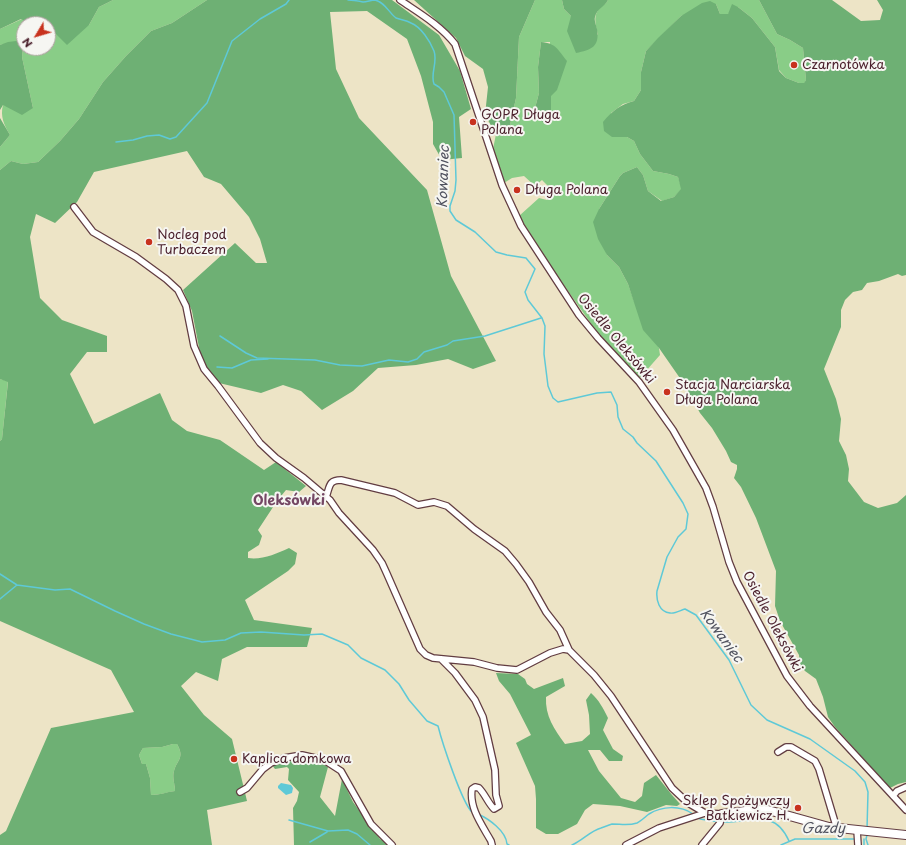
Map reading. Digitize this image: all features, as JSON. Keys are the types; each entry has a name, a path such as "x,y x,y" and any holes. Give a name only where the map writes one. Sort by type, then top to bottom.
{"street":[{"name":"Osiedle Oleksówki","path":"400,0 440,27 455,44 502,185 521,226 579,315 639,382 673,430 706,488 729,562 737,582 787,676 810,706 906,810"},
{"path":"74,207 93,232 136,257 166,279 178,290 186,306 194,346 204,369 260,443 276,458 330,500 339,513 363,538 382,562 420,649 426,655 433,658 474,662 497,668 517,670 550,653 569,650"},
{"path":"326,497 331,483 334,480 341,480 395,493 418,504 434,502 447,506 474,529 504,551 529,582 546,612 560,630 569,650 594,675 611,696 672,788 688,803 705,813 721,818 753,810 768,810 820,826 858,832 906,835"},
{"path":"441,659 455,673 475,700 483,716 495,770 496,795 499,806 494,809 479,788 475,787 472,789 471,795 476,814 492,845"},
{"path":"778,752 791,746 815,761 819,769 837,828"},
{"path":"240,792 247,788 263,769 271,763 284,758 302,755 324,760 341,771 371,824 392,845"},
{"path":"893,796 897,791 906,787"},
{"path":"626,845 659,828 705,813"},
{"path":"702,845 721,818"},
{"path":"858,832 858,845"}],"green space":[{"path":"0,0 113,0 99,7 89,25 67,45 56,34 56,16 16,16 16,21 0,29"},
{"path":"113,0 207,0 172,23 151,31 103,82 79,119 60,141 38,162 23,164 11,161 0,170 0,147 10,135 3,120 3,105 33,108 22,57 56,56 56,30 89,25 99,7"},
{"path":"207,0 392,0 439,35 460,71 471,109 459,117 462,158 442,160 433,144 433,122 421,76 407,39 367,11 330,12 336,69 359,118 427,190 451,276 496,361 473,369 448,359 416,365 378,368 353,391 322,410 301,391 283,385 261,393 219,383 206,368 201,358 192,311 183,290 235,243 256,263 267,263 260,239 249,217 221,184 204,177 187,151 94,172 77,202 55,223 36,214 30,237 40,298 62,320 107,336 107,352 87,352 70,374 94,424 160,393 172,420 187,431 220,440 264,470 276,462 306,486 299,492 286,490 258,530 262,536 259,545 248,552 248,558 258,558 289,548 297,553 295,564 288,571 245,600 254,620 312,628 307,647 247,647 222,659 218,681 196,672 181,686 204,715 232,739 247,801 207,810 212,845 0,845 0,835 6,831 51,728 134,712 111,670 0,621 0,441 2,439 8,382 0,379 0,170 11,161 23,164 38,162 60,141 79,119 103,82 126,56 151,31 172,23","holes":["177,744 180,759 173,773 175,791 151,795 150,778 146,764 142,764 139,755 143,748 162,747"]},
{"path":"414,0 535,0 519,37 516,98 510,125 496,134 485,115 488,87 483,69 465,56 456,38"},
{"path":"535,0 562,0 564,9 571,16 598,35 595,20 596,13 608,0 759,0 777,34 803,48 806,80 804,84 786,78 779,70 775,47 752,18 738,7 728,14 720,14 716,4 681,16 646,51 641,72 641,90 634,101 623,104 611,113 612,137 627,137 634,141 640,154 653,171 678,177 682,189 674,197 662,201 648,191 643,175 637,167 623,173 620,176 599,209 607,255 619,267 628,284 634,301 659,348 660,355 638,380 594,328 556,274 519,216 539,198 547,200 554,192 542,180 535,186 524,176 512,178 504,183 493,149 496,134 510,125 516,98 519,37","holes":["541,42 550,42 551,111 544,123 535,116 535,108 539,93 538,67"]},
{"path":"562,0 608,0 596,14 595,20 598,35 596,44 590,49 576,53 567,31 571,16 564,9"},
{"path":"759,0 832,0 861,21 880,20 883,10 877,0 906,0 906,275 902,276 898,274 879,281 867,283 862,290 853,292 845,300 841,310 841,327 824,369 836,399 841,419 839,441 846,455 849,469 848,481 864,502 878,508 897,503 906,495 906,782 890,788 835,727 828,717 823,697 816,679 805,671 800,665 799,655 780,621 775,606 776,571 756,518 741,487 734,478 737,465 731,462 726,451 712,428 700,413 684,384 659,348 643,330 628,284 619,267 607,255 598,239 593,222 599,209 620,176 623,173 637,167 643,175 648,191 661,201 674,197 681,189 678,177 653,171 640,154 634,141 627,137 612,137 604,131 603,122 617,108 634,101 641,90 641,72 646,51 681,16 702,3 710,1 716,4 720,14 728,14 732,4 738,7 752,18 775,47 779,71 786,78 799,83 804,83 806,80 803,48 777,34"},
{"path":"16,22 16,42 0,45 0,29"},
{"path":"16,41 16,56 22,56 33,108 22,115 3,105 0,110 0,45"},
{"path":"541,42 550,44 559,50 567,61 557,90 551,96 551,111 544,123 534,116 539,93 538,67"},
{"path":"0,118 10,135 0,147"},
{"path":"0,379 8,381 2,439 0,441"},
{"path":"496,673 518,674 534,689 563,678 565,686 546,697 546,704 551,722 565,744 582,741 590,734 589,715 586,700 591,693 599,701 608,718 603,730 613,749 623,756 622,761 609,761 600,750 588,750 599,771 621,798 635,802 642,796 644,783 656,775 680,804 677,806 666,805 647,812 620,806 593,804 585,810 577,824 558,834 546,834 536,828 535,786 516,743 531,735 510,694 499,681"},
{"path":"177,744 180,753 180,759 173,773 175,791 151,795 150,778 146,764 142,764 139,755 143,748 162,747"},
{"path":"301,759 319,762 328,767 320,797 335,816 342,779 353,802 380,839 392,845 294,845 293,808 297,801 299,792 288,780 289,769 287,767 275,769 272,765"}],"water":[{"path":"281,783 291,785 293,788 292,793 286,795 278,788"}],"waterway":[{"path":"116,142 133,140 147,136 159,135 170,139 176,137 207,103 232,41 260,19 286,4 289,0"},
{"name":"Kowaniec","path":"348,0 363,2 375,0 379,1 396,18 415,25 428,39 435,55 433,76 434,84 444,92 454,115 456,180 450,211 456,220 475,232 496,252 526,258 535,269 525,292 528,300 542,318 545,326 544,354 548,386 553,398 558,402 597,393 611,392 617,405 618,417 623,429 633,437 637,443 656,461 683,503 688,514 686,529 678,537 667,557 657,591 659,605 666,612 672,613 685,609 696,615 729,660 751,705 767,720 810,739 855,771 865,782 868,792 867,829"},
{"path":"220,336 246,353 257,358 315,360 340,365 362,366 389,360 408,362 417,359 424,352 447,345 453,341 485,336 541,318"},
{"path":"217,367 232,368 251,360 268,359"},
{"path":"0,574 17,585 55,590 70,589 144,624 171,634 202,642 225,640 241,633 261,632 304,635 322,634 348,645 361,658 385,670 399,684 409,700 427,721 438,726 458,785 472,812"},
{"path":"0,599 17,585"},
{"path":"572,845 597,829 612,824 634,824 654,811 660,809 677,808 693,814"},
{"path":"478,814 496,826 504,835 507,844 509,845"},
{"path":"698,817 700,819 719,822"},
{"path":"723,822 752,819 769,820 783,830 789,841"},
{"path":"289,820 328,831 348,830 357,834 370,845"},
{"path":"310,842 327,832"},
{"name":"Kowaniec","path":"867,835 866,839 868,845"},
{"name":"Gazdy","path":"781,845 795,839 856,839"},
{"name":"Kowaniec","path":"864,839 864,845"}],"place":[{"name":"Czarnotówka","path":"794,65"},
{"name":"GOPR Długa Polana","path":"473,122"},
{"name":"Długa Polana","path":"517,190"},
{"name":"Nocleg pod Turbaczem","path":"149,242"},
{"name":"Stacja Narciarska Długa Polana","path":"667,392"},
{"name":"Kaplica domkowa","path":"234,759"},
{"name":"Sklep Spożywczy Batkiewicz H.","path":"798,808"}],"district":[{"name":"Oleksówki","path":"289,501"}]}
